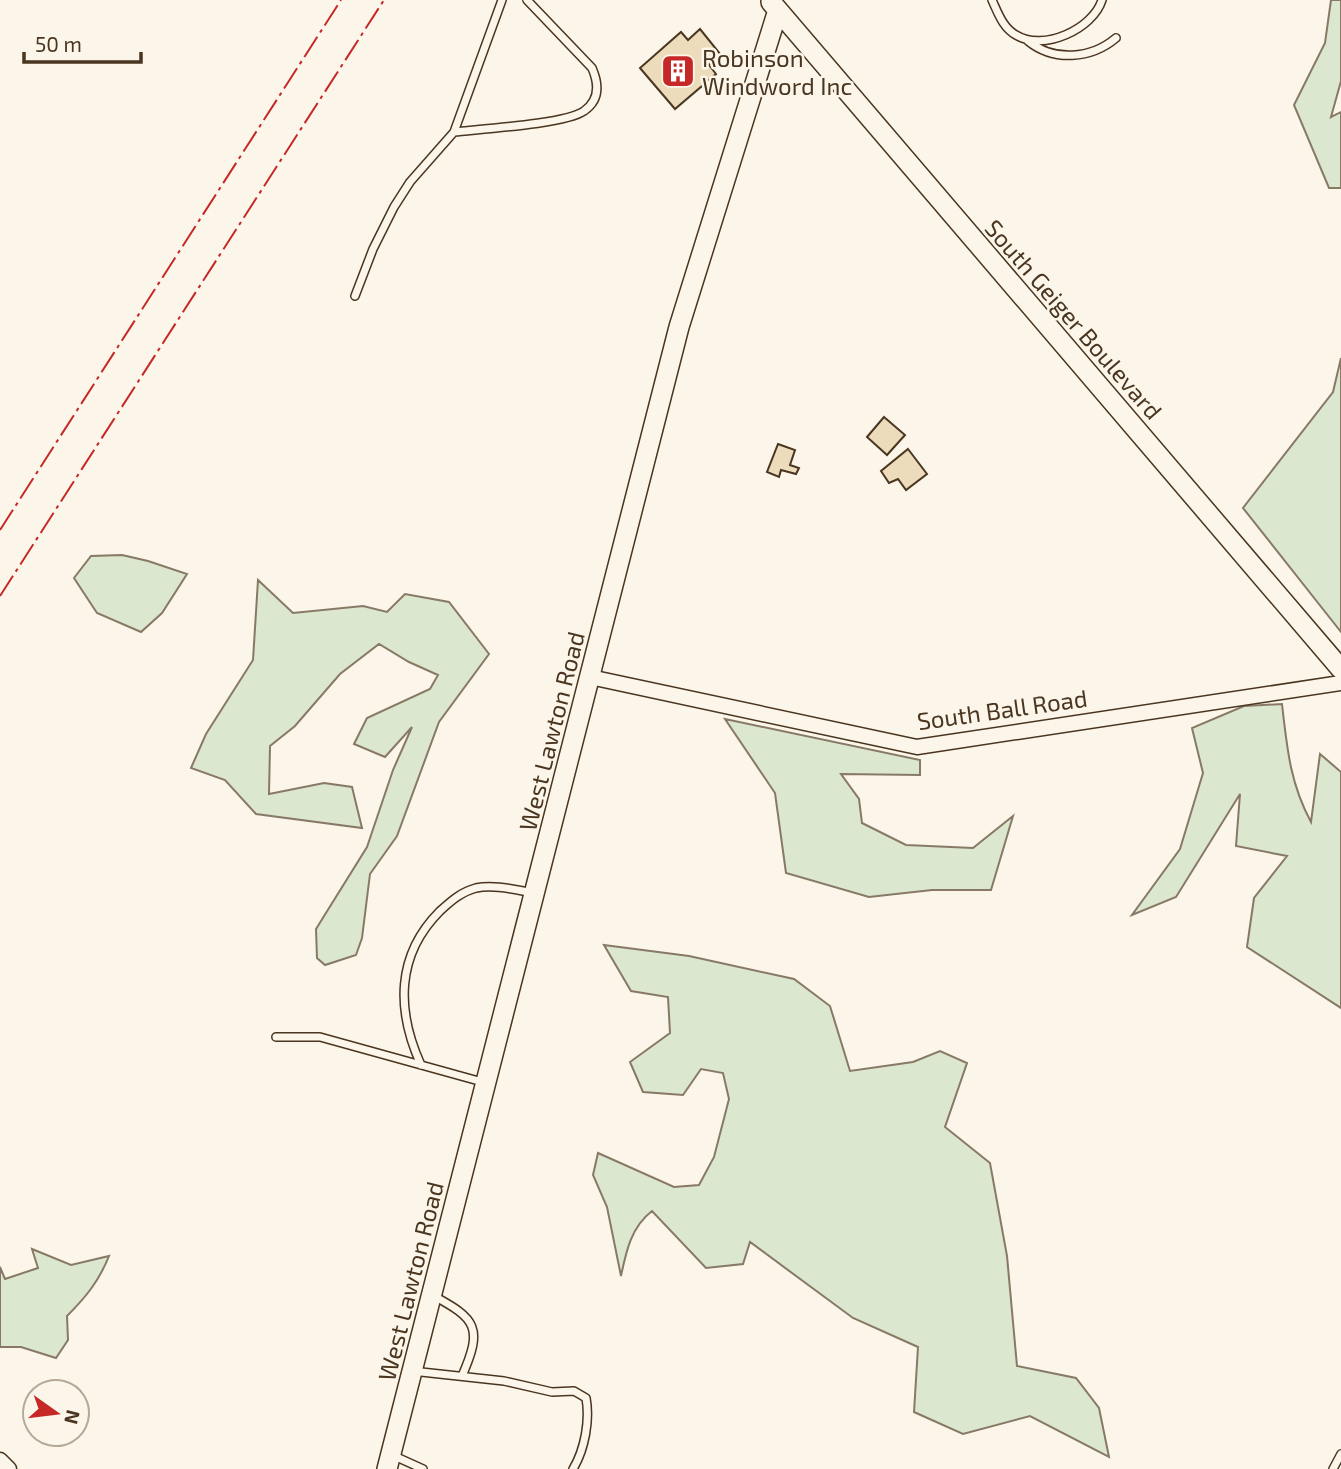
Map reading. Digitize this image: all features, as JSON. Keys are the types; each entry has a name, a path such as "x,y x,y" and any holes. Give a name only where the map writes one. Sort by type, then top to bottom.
{"street":[{"name":"South Geiger Boulevard","path":"773,5 1341,669"},
{"name":"West Lawton Road","path":"389,1462 679,327 773,5"},
{"name":"South Ball Road","path":"590,677 916,747 1341,683"},
{"path":"0,1460 9,1469"}],"lane":[{"path":"355,296 373,249 394,207 410,182 454,132 502,0"},
{"path":"454,132 551,121 581,114 591,106 597,93 597,80 592,68 527,0"},
{"path":"992,0 1005,26 1035,47 1049,52 1072,56 1092,53 1104,48 1116,38"},
{"path":"1027,41 1050,39 1082,26 1096,14 1102,0"},
{"path":"421,1065 408,1031 404,982 408,963 426,925 450,901 464,892 495,887 535,893"},
{"path":"276,1037 320,1037 486,1083"},
{"path":"432,1295 459,1309 471,1322 474,1334 473,1350 462,1376"},
{"path":"412,1371 505,1381 552,1392 574,1391 586,1398 586,1433 573,1469"},
{"path":"1333,1469 1341,1454"},
{"path":"389,1462 423,1469"}],"green space":[{"path":"1331,0 1341,0 1341,81 1331,117 1341,112 1341,188 1329,188 1294,105 1325,43"},
{"path":"1341,358 1341,632 1243,508 1333,392"},
{"path":"122,555 187,574 162,613 141,632 97,613 74,578 91,556"},
{"path":"258,580 293,613 363,606 387,612 405,594 449,602 489,654 439,722 397,836 370,874 362,938 356,955 325,965 317,958 316,929 367,847 393,770 412,727 385,757 354,744 367,718 430,689 438,675 379,644 340,674 295,726 270,746 269,794 324,783 352,787 362,828 256,814 225,780 191,768 206,734 253,660"},
{"path":"1282,704 1294,779 1311,822 1320,754 1341,772 1341,1008 1247,947 1254,898 1287,856 1236,846 1240,794 1176,897 1132,915 1180,849 1203,773 1192,728 1244,706"},
{"path":"725,719 920,760 920,775 841,774 859,799 862,823 906,845 973,848 1013,816 991,890 932,890 869,897 786,873 775,793"},
{"path":"604,945 689,956 794,979 830,1006 850,1071 913,1062 940,1051 967,1063 945,1127 990,1163 1007,1256 1017,1366 1076,1378 1099,1408 1109,1457 1030,1416 963,1434 914,1412 918,1347 853,1318 750,1242 743,1264 706,1268 652,1211 634,1232 621,1276 607,1207 593,1175 598,1153 674,1187 699,1185 714,1157 729,1099 723,1073 701,1069 683,1095 643,1092 630,1062 670,1033 668,997 631,991"},
{"path":"32,1249 71,1265 109,1256 91,1288 67,1316 68,1340 56,1358 21,1347 0,1347 0,1267 5,1279 38,1268"}],"building":[{"name":"Robinson Windword Inc","path":"700,29 721,55 709,65 716,74 675,109 640,68 681,32 688,40"},
{"path":"884,417 905,435 887,455 867,437"},
{"path":"778,444 795,450 790,465 799,468 796,474 781,470 779,477 767,472"},
{"path":"908,449 927,474 906,490 898,479 889,483 881,471"}],"power":[{"path":"0,530 341,0"},
{"path":"0,596 384,0"}],"place":[{"name":"Robinson Windword Inc","path":"678,71"}]}
